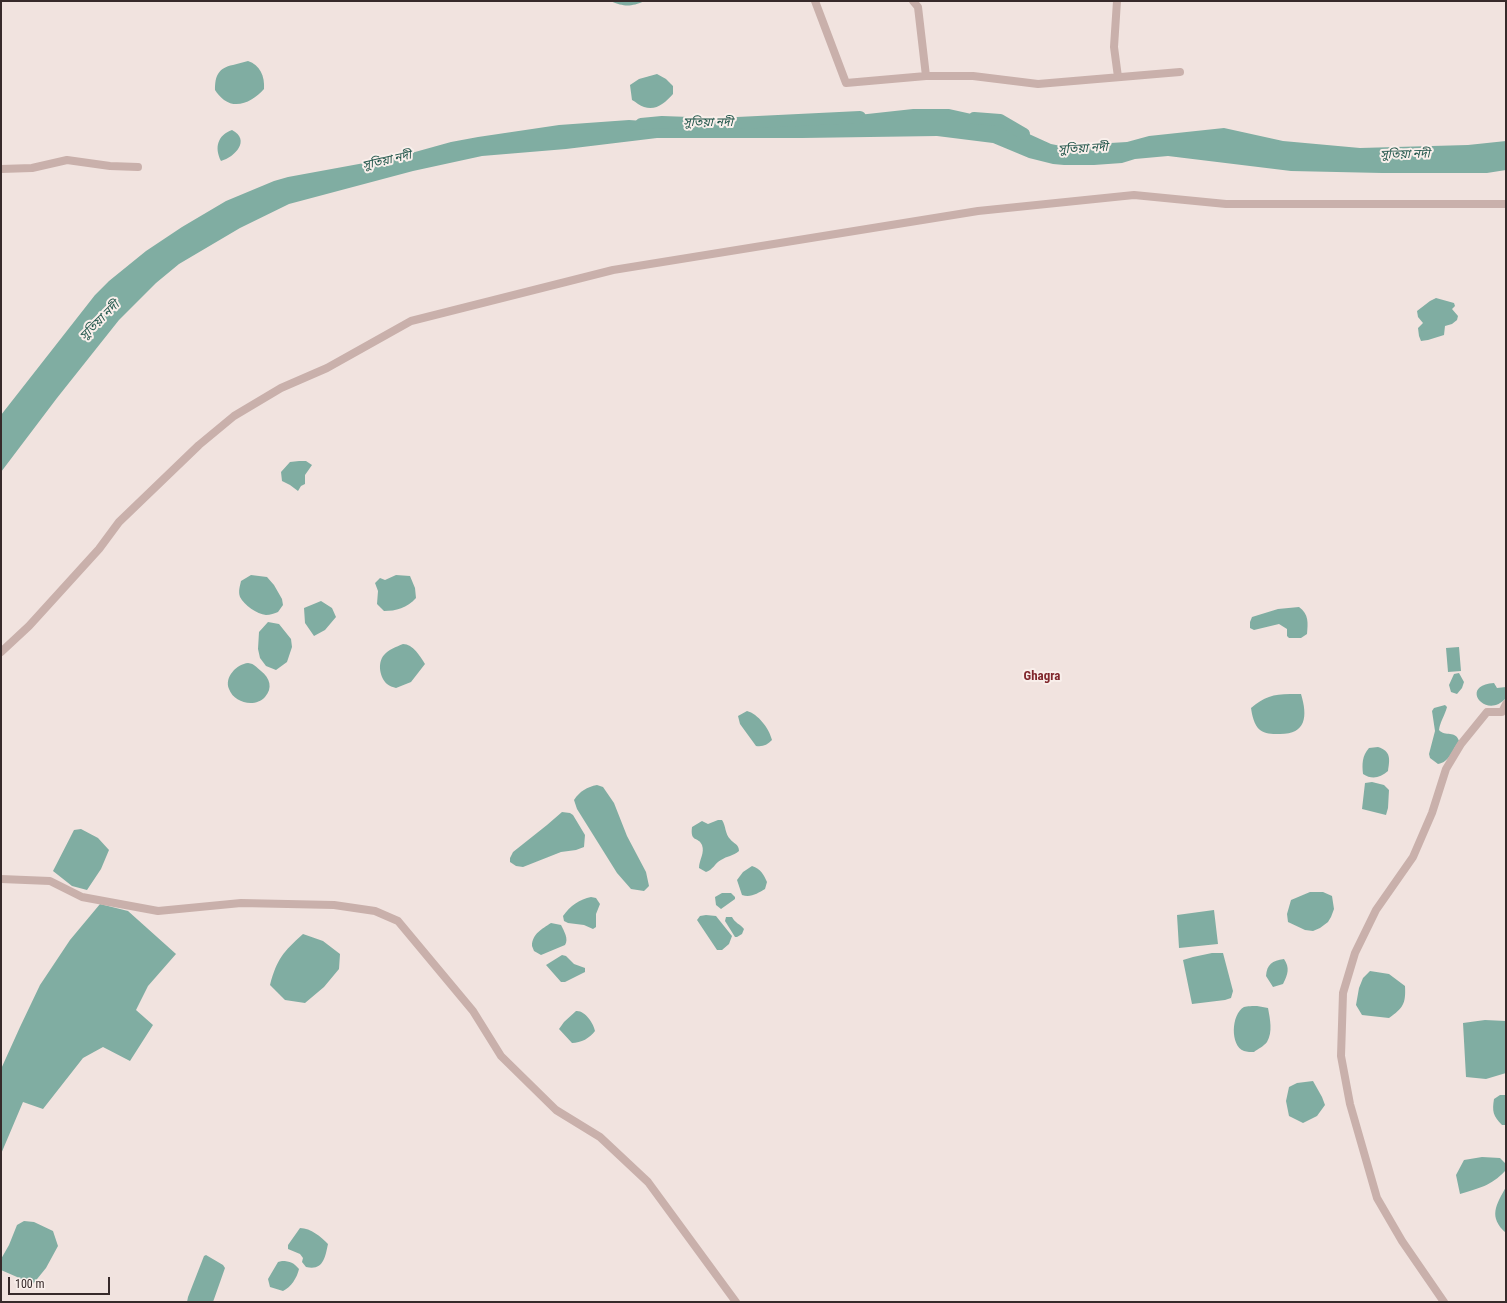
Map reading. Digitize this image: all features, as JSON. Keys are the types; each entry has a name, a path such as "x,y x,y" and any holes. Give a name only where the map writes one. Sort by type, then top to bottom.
{"street":[{"path":"815,1 846,83 926,76 973,76 1038,84 1180,72"},
{"path":"913,1 918,7 926,76"},
{"path":"1117,1 1114,47 1118,77"},
{"path":"1,168 32,168 67,160 110,166 138,167"},
{"path":"1,652 29,626 94,555 119,522 199,444 234,416 281,388 327,368 411,321 612,270 978,212 1134,194 1226,204 1506,204"},
{"path":"1444,1302 1402,1241 1377,1198 1350,1104 1341,1056 1343,993 1355,953 1376,910 1413,857 1432,813 1446,769 1461,744 1487,712 1502,712 1506,704"},
{"path":"1,879 50,882 82,897 158,911 241,904 334,905 375,911 398,921 473,1011 501,1056 556,1110 600,1137 648,1182 736,1302"}],"water":[{"path":"610,1 645,1 628,6"},
{"path":"248,61 256,65 263,75 264,89 256,97 246,102 240,104 229,103 215,90 218,73 228,66"},
{"path":"657,74 666,79 673,86 673,94 660,105 652,108 642,106 632,100 630,85 639,79"},
{"path":"913,109 949,109 985,117 1018,129 1051,144 1061,146 1127,142 1149,136 1224,128 1283,141 1360,148 1468,145 1506,141 1506,170 1487,173 1291,171 1168,156 1135,159 1122,163 1064,165 1029,158 993,143 937,136 657,138 566,149 482,156 413,171 289,204 240,228 179,264 156,283 119,320 1,472 1,415 95,295 109,281 146,251 182,227 226,201 274,181 288,177 397,157 451,142 559,125 629,120 686,124 775,123 837,119 849,116"},
{"path":"232,130 238,134 241,143 236,152 221,161 218,151 219,142 223,135"},
{"path":"1436,298 1454,303 1455,306 1452,309 1458,316 1457,320 1452,324 1445,326 1444,335 1421,341 1418,328 1423,323 1418,317 1417,311"},
{"path":"306,461 312,465 305,475 305,484 301,486 298,491 282,481 281,472 290,462"},
{"path":"251,575 267,577 274,585 282,599 283,605 278,612 268,615 262,614 251,609 244,603 239,593 241,581"},
{"path":"396,575 410,576 415,588 416,598 401,608 384,611 377,604 378,591 375,583 380,578 385,580"},
{"path":"321,601 332,608 336,617 325,630 314,636 305,623 304,608"},
{"path":"1299,607 1305,613 1308,622 1307,634 1301,638 1289,638 1287,636 1287,629 1279,624 1254,630 1250,628 1252,617 1278,609"},
{"path":"268,622 279,624 291,639 292,647 287,662 276,670 266,666 260,658 258,649 259,632"},
{"path":"403,644 413,648 425,664 411,682 396,688 388,685 385,681 381,674 380,666 382,658 388,651"},
{"path":"1459,647 1461,671 1448,672 1446,648"},
{"path":"248,663 254,665 267,677 270,687 265,697 251,703 240,701 235,698 229,689 228,684 228,680 232,672 240,666"},
{"path":"1459,673 1464,682 1462,688 1457,694 1451,692 1449,685 1454,674"},
{"path":"1494,683 1497,688 1506,687 1506,698 1498,704 1491,706 1484,704 1479,700 1477,695 1478,689 1483,685"},
{"path":"1301,694 1304,717 1303,723 1299,728 1287,734 1269,734 1260,730 1255,723 1251,708 1260,701 1269,697"},
{"path":"1445,705 1447,707 1439,730 1455,736 1459,741 1448,758 1442,763 1438,764 1430,758 1429,754 1435,731 1432,711 1434,708"},
{"path":"747,711 759,718 768,731 772,740 767,744 763,746 756,746 740,724 738,716"},
{"path":"1378,747 1385,751 1389,756 1388,771 1379,777 1373,778 1363,774 1363,763 1364,757 1369,748"},
{"path":"1372,782 1384,785 1389,790 1386,815 1362,809 1365,783"},
{"path":"597,785 603,787 614,803 627,836 646,872 649,886 644,891 631,889 617,873 577,809 574,800 576,797 584,790"},
{"path":"562,812 573,815 585,835 584,847 576,850 561,852 523,867 516,866 510,862 513,852"},
{"path":"722,820 728,837 737,845 739,851 719,861 706,872 699,868 703,848 700,842 693,837 692,827 702,821 708,824"},
{"path":"81,829 98,838 109,850 101,869 87,890 72,886 53,871 74,830"},
{"path":"752,866 762,872 767,882 765,889 745,896 742,895 737,880 743,872"},
{"path":"1310,892 1323,892 1332,896 1334,909 1328,922 1313,931 1305,930 1288,922 1287,914 1291,900"},
{"path":"722,893 731,893 735,899 721,909 716,905 715,897"},
{"path":"591,897 596,898 600,904 596,914 596,927 593,929 584,925 564,921 563,916 572,906 583,899"},
{"path":"100,904 128,911 176,954 148,986 136,1010 153,1025 130,1061 103,1047 83,1058 43,1109 23,1102 1,1154 1,1069 40,985 70,940"},
{"path":"1214,910 1218,944 1179,948 1177,915"},
{"path":"700,916 716,916 732,936 729,944 722,950 717,950 697,920"},
{"path":"726,917 732,917 744,929 742,934 735,937 725,921"},
{"path":"551,923 561,925 566,935 566,943 565,945 541,955 534,951 532,942 538,932"},
{"path":"303,934 323,941 340,954 339,969 324,987 305,1003 285,1000 270,985 278,962 290,946"},
{"path":"1212,953 1223,953 1233,991 1231,998 1192,1004 1183,960"},
{"path":"562,955 566,956 574,964 585,968 585,972 565,982 561,982 546,965"},
{"path":"1284,959 1288,968 1286,977 1283,984 1273,987 1266,976 1269,966 1273,962"},
{"path":"1370,971 1389,974 1405,986 1403,1005 1389,1018 1362,1015 1356,1005 1359,988 1363,978"},
{"path":"1257,1006 1268,1008 1270,1025 1269,1038 1264,1045 1254,1052 1244,1051 1239,1048 1234,1037 1237,1016 1244,1007"},
{"path":"576,1011 586,1015 591,1021 595,1031 585,1040 572,1043 559,1029"},
{"path":"1485,1020 1506,1021 1506,1073 1486,1079 1466,1077 1463,1023"},
{"path":"1313,1081 1325,1105 1317,1116 1303,1123 1289,1116 1286,1101 1289,1087 1297,1083"},
{"path":"1500,1095 1506,1095 1506,1125 1502,1125 1494,1113 1494,1099"},
{"path":"1482,1157 1500,1158 1505,1163 1505,1171 1490,1183 1460,1194 1456,1175 1464,1160"},
{"path":"1506,1187 1506,1233 1500,1227 1495,1216 1497,1205"},
{"path":"24,1221 34,1222 53,1231 58,1246 46,1268 33,1284 1,1270 1,1259 9,1245 17,1225"},
{"path":"300,1228 312,1231 328,1244 326,1254 322,1262 316,1267 306,1267 302,1262 303,1258 300,1254 288,1249 288,1245"},
{"path":"206,1255 223,1265 225,1268 213,1302 187,1302 204,1256"},
{"path":"282,1261 292,1263 299,1269 293,1282 283,1291 270,1287 268,1279 278,1262"}],"waterway":[{"name":"সুতিয়া নদী","path":"641,124 662,122 717,124 860,117"},
{"name":"সুতিয়া নদী","path":"974,118 1000,120 1024,134"}],"district":[{"name":"Ghagra","path":"1042,677"}]}
